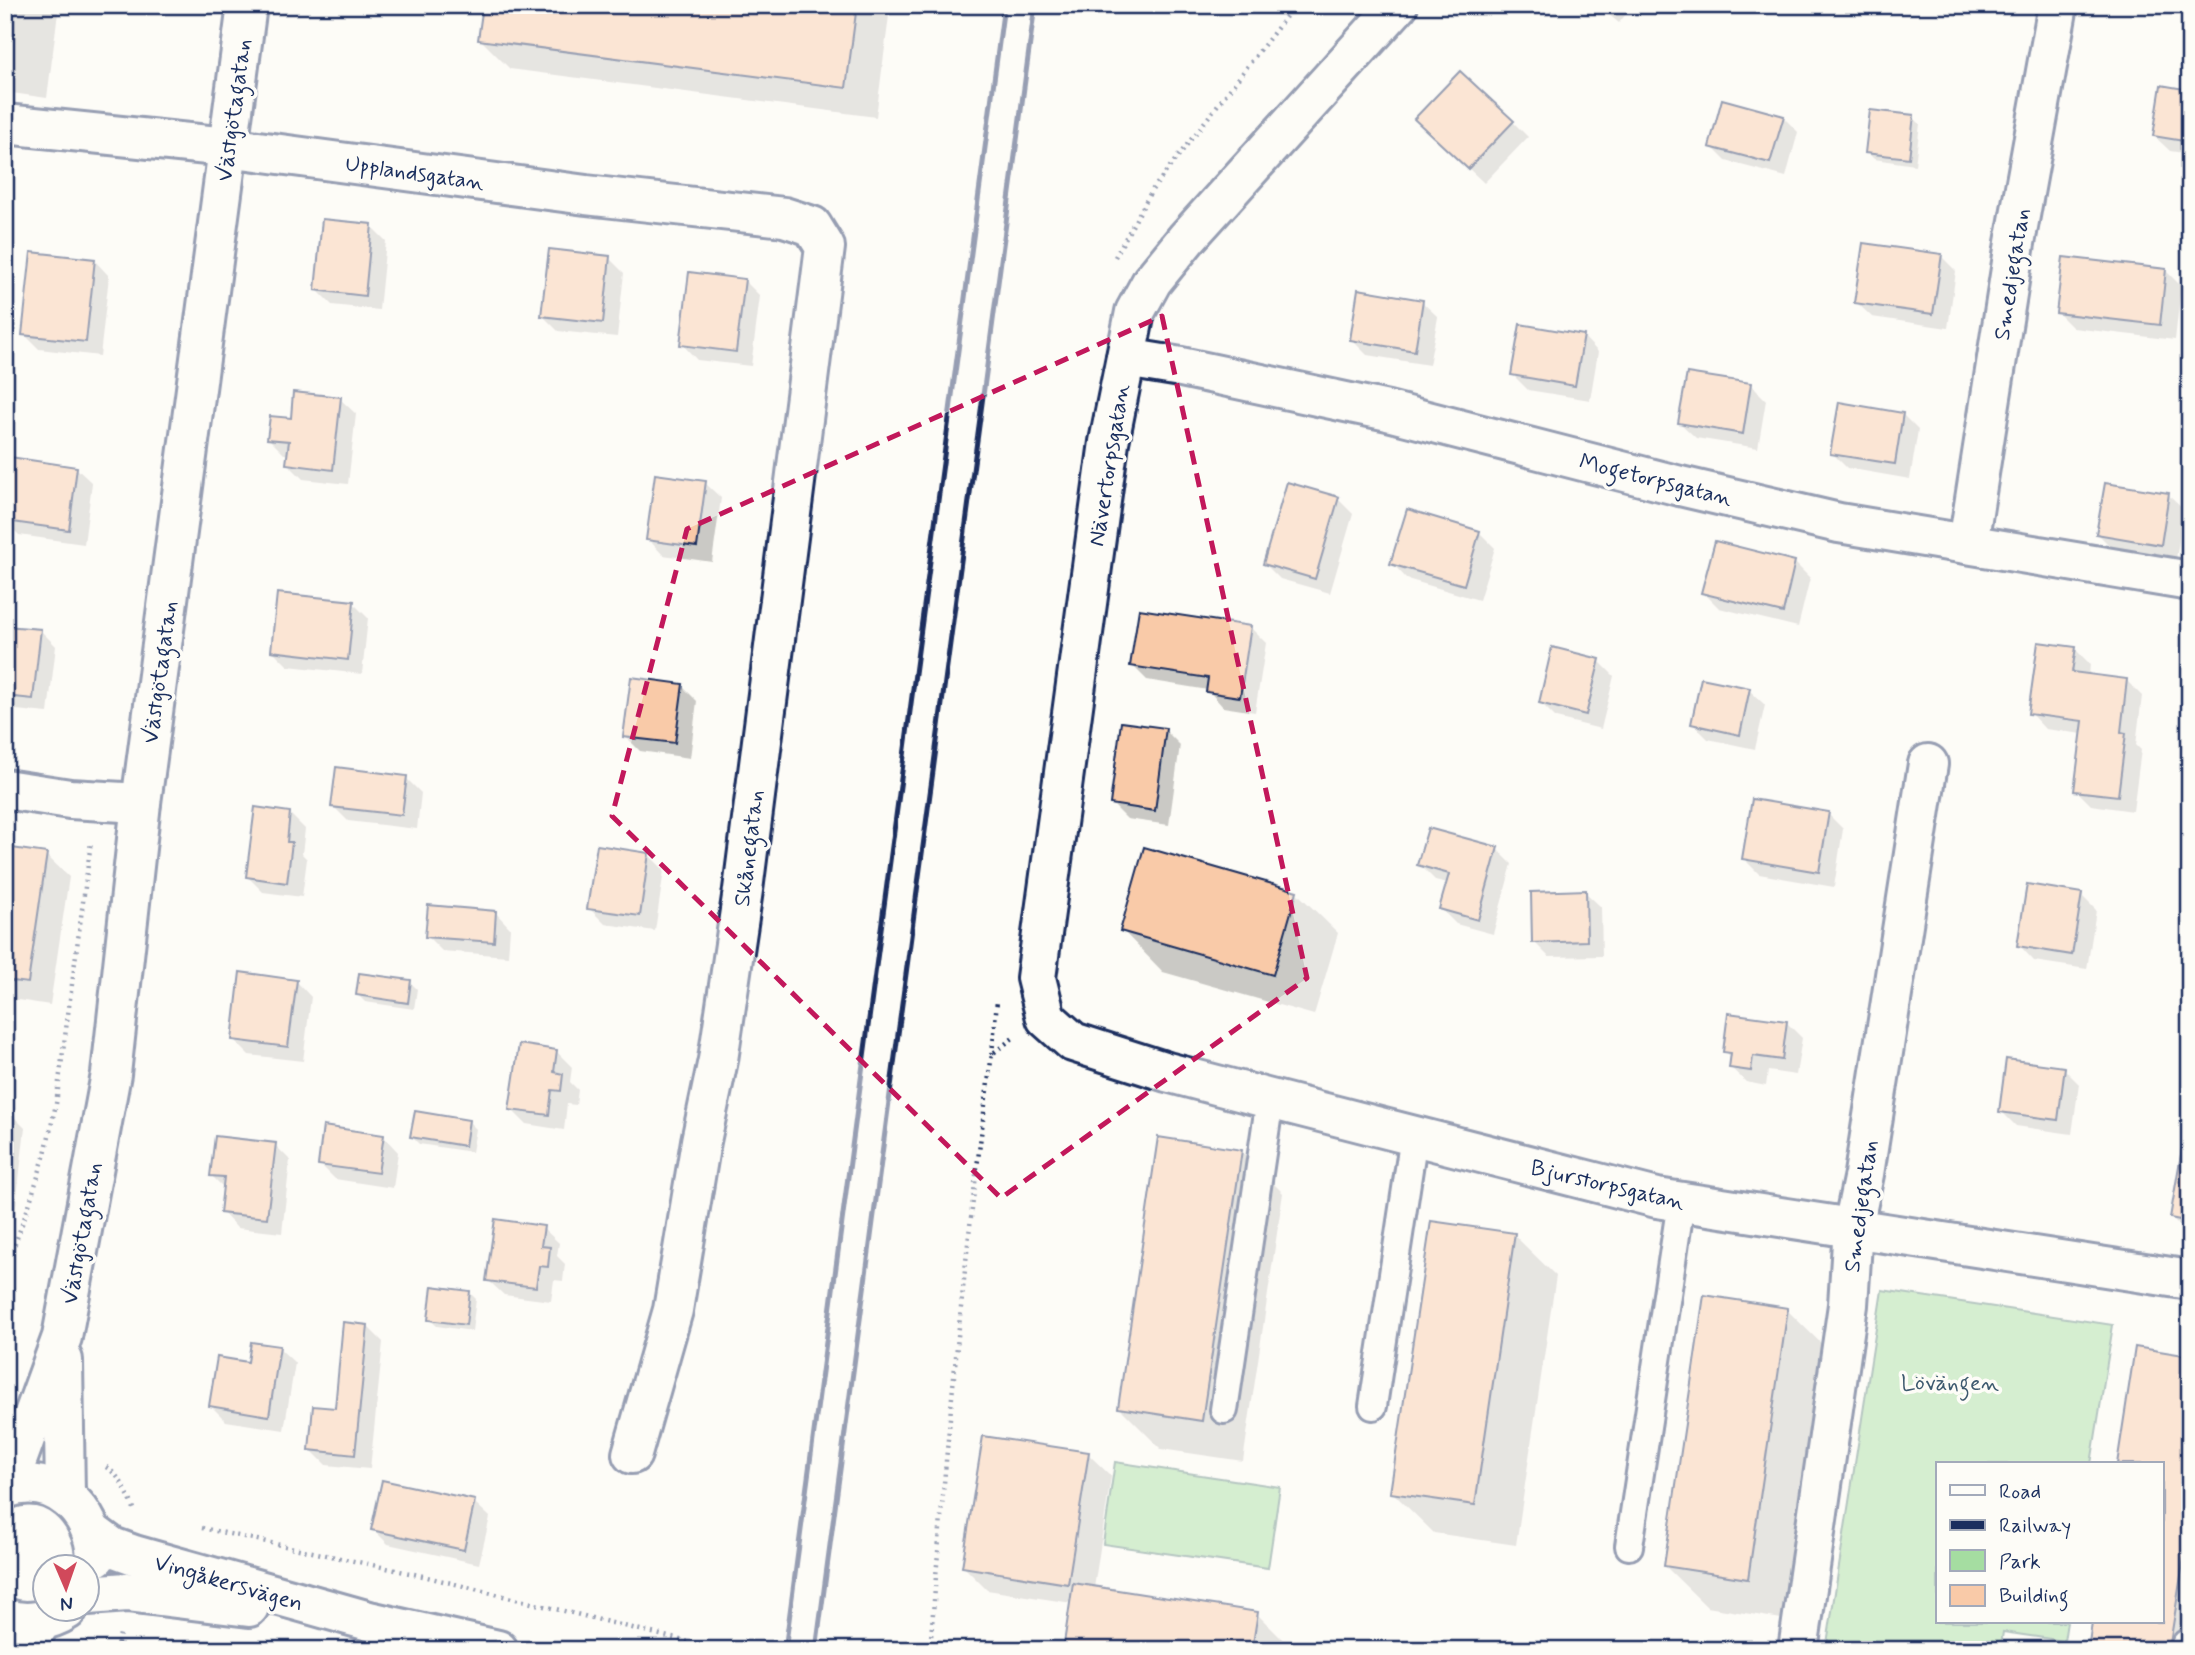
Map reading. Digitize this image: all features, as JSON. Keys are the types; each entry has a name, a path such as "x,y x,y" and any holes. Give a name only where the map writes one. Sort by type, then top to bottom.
{"street":[{"name":"Västgötagatan","path":"5,1478 18,1458 62,1337 111,1074 142,803 247,5"},
{"name":"Nävertorpsgatan","path":"1046,1018 1037,978 1109,442 1135,312 1152,281 1187,238 1398,5"},
{"name":"Smedjegatan","path":"1968,544 2015,243 2058,5"},
{"name":"Upplandsgatan","path":"5,124 227,147 586,195 784,217 812,226 818,236"},
{"name":"Skånegatan","path":"632,1454 673,1310 722,1034 743,890 825,247 818,236"},
{"name":"Mogetorpsgatan","path":"1126,358 1388,411 1680,486 1839,523 2190,580"},
{"name":"Smedjegatan","path":"1798,1650 1847,1305 1853,1227 1864,1174 1928,764"},
{"path":"5,789 97,801 142,803"},
{"name":"Bjurstorpsgatan","path":"1046,1018 1073,1042 1167,1072 1657,1198 2190,1280"},
{"name":"Västgötagatan","path":"62,1337 65,1496"},
{"path":"5,1489 13,1486 39,1486 65,1496"},
{"name":"Vingåkersvägen","path":"65,1496 82,1512 93,1533 112,1547 134,1555 369,1621 498,1650"},
{"path":"93,1533 96,1554"},
{"name":"Vingåkersvägen","path":"102,1594 127,1592 369,1621"},
{"path":"5,1618 44,1627"}],"lane":[{"path":"1224,1410 1270,1099"},
{"path":"1373,1406 1414,1136"},
{"path":"1629,1546 1681,1202"}],"path":[{"path":"5,1271 45,1154 56,1104 97,801"},
{"path":"930,1650 949,1413 972,1195 992,1054 1023,1030 1046,1018"},
{"path":"103,1465 114,1472 126,1489 136,1514"},
{"path":"191,1525 423,1576 721,1650"}],"highlighted area":[{"path":"1162,316 1307,978 1001,1198 612,816 687,529"}],"green space":[{"name":"Lövängen","path":"1882,1290 2113,1325 2091,1462 1936,1462 1936,1624 2067,1624 2064,1641 2003,1632 2000,1650 1826,1650"},
{"path":"1115,1462 1280,1487 1268,1568 1103,1544"}],"building":[{"path":"5,5 13,5 6,57 5,57"},
{"path":"483,5 857,5 846,88 478,40"},
{"path":"1460,71 1514,121 1468,169 1414,119"},
{"path":"2161,85 2190,90 2190,142 2153,136"},
{"path":"1722,99 1784,116 1770,163 1709,147"},
{"path":"1870,110 1914,115 1909,158 1865,153"},
{"path":"322,219 372,224 365,296 315,290"},
{"path":"1863,243 1942,254 1933,314 1854,303"},
{"path":"549,249 610,256 603,323 541,316"},
{"path":"31,252 95,259 86,342 22,335"},
{"path":"2063,257 2166,269 2160,325 2056,313"},
{"path":"689,272 745,279 736,352 680,345"},
{"path":"1358,289 1423,300 1415,351 1350,340"},
{"path":"1520,324 1584,335 1575,386 1511,375"},
{"path":"1687,373 1751,383 1743,434 1678,423"},
{"path":"293,392 341,397 333,470 286,464 289,441 267,439 270,416 291,418"},
{"path":"1839,402 1903,413 1895,464 1830,454"},
{"path":"10,457 77,467 69,530 5,521"},
{"path":"655,474 706,481 697,547 646,540"},
{"path":"1287,482 1339,497 1315,579 1263,564"},
{"path":"2105,483 2169,493 2161,545 2096,534"},
{"path":"1407,509 1480,531 1464,585 1390,564"},
{"path":"1715,541 1795,561 1783,613 1701,593"},
{"path":"277,593 354,601 348,660 271,651"},
{"path":"1139,609 1251,626 1240,697 1206,692 1208,678 1130,666"},
{"path":"5,626 41,629 33,699 5,696"},
{"path":"2038,642 2076,647 2072,672 2127,679 2121,732 2126,733 2118,796 2074,791 2083,721 2028,714"},
{"path":"1552,647 1600,659 1586,715 1539,703"},
{"path":"631,677 683,684 675,743 623,737"},
{"path":"1701,678 1750,688 1740,735 1691,724"},
{"path":"1121,722 1166,728 1155,811 1110,804"},
{"path":"336,767 407,776 402,815 331,807"},
{"path":"1752,799 1829,812 1819,872 1742,859"},
{"path":"255,807 290,812 287,842 292,842 287,883 246,877"},
{"path":"1428,828 1498,847 1478,920 1439,909 1449,874 1417,865"},
{"path":"597,845 649,853 640,916 587,909"},
{"path":"5,847 47,853 28,983 5,980"},
{"path":"1144,847 1297,891 1273,975 1120,931"},
{"path":"2027,884 2082,893 2072,955 2017,946"},
{"path":"1586,890 1587,941 1532,943 1531,892"},
{"path":"428,905 496,911 494,942 425,937"},
{"path":"240,972 297,980 288,1047 232,1040"},
{"path":"359,973 411,980 408,1003 356,995"},
{"path":"1728,1013 1787,1021 1782,1060 1753,1056 1751,1071 1729,1068 1731,1053 1723,1052"},
{"path":"519,1044 557,1050 554,1072 563,1074 561,1091 552,1090 549,1115 509,1110"},
{"path":"2006,1059 2065,1067 2058,1120 1999,1112"},
{"path":"2190,1102 2190,1222 2170,1218"},
{"path":"415,1111 469,1120 465,1146 410,1137"},
{"path":"323,1126 384,1135 378,1173 318,1165"},
{"path":"215,1136 276,1143 267,1218 220,1213 224,1177 210,1176"},
{"path":"1158,1137 1242,1150 1202,1421 1118,1408"},
{"path":"495,1219 544,1226 541,1246 550,1247 548,1267 539,1266 536,1287 486,1281"},
{"path":"1431,1221 1515,1233 1475,1505 1390,1493"},
{"path":"432,1286 470,1291 466,1325 428,1320"},
{"path":"1704,1295 1788,1308 1748,1579 1664,1566"},
{"path":"343,1322 368,1325 355,1455 309,1450 313,1406 335,1408"},
{"path":"251,1342 280,1346 269,1416 209,1406 217,1357 248,1362"},
{"path":"2135,1347 2190,1356 2190,1520 2169,1650 2088,1650 2092,1624 2164,1624 2164,1462 2117,1462"},
{"path":"983,1436 1089,1452 1068,1584 962,1567"},
{"path":"382,1480 475,1500 464,1550 371,1530"},
{"path":"1073,1583 1258,1612 1252,1650 1063,1650"}],"railway":[{"path":"785,1650 1004,5"},
{"path":"816,1650 1035,5"}]}
